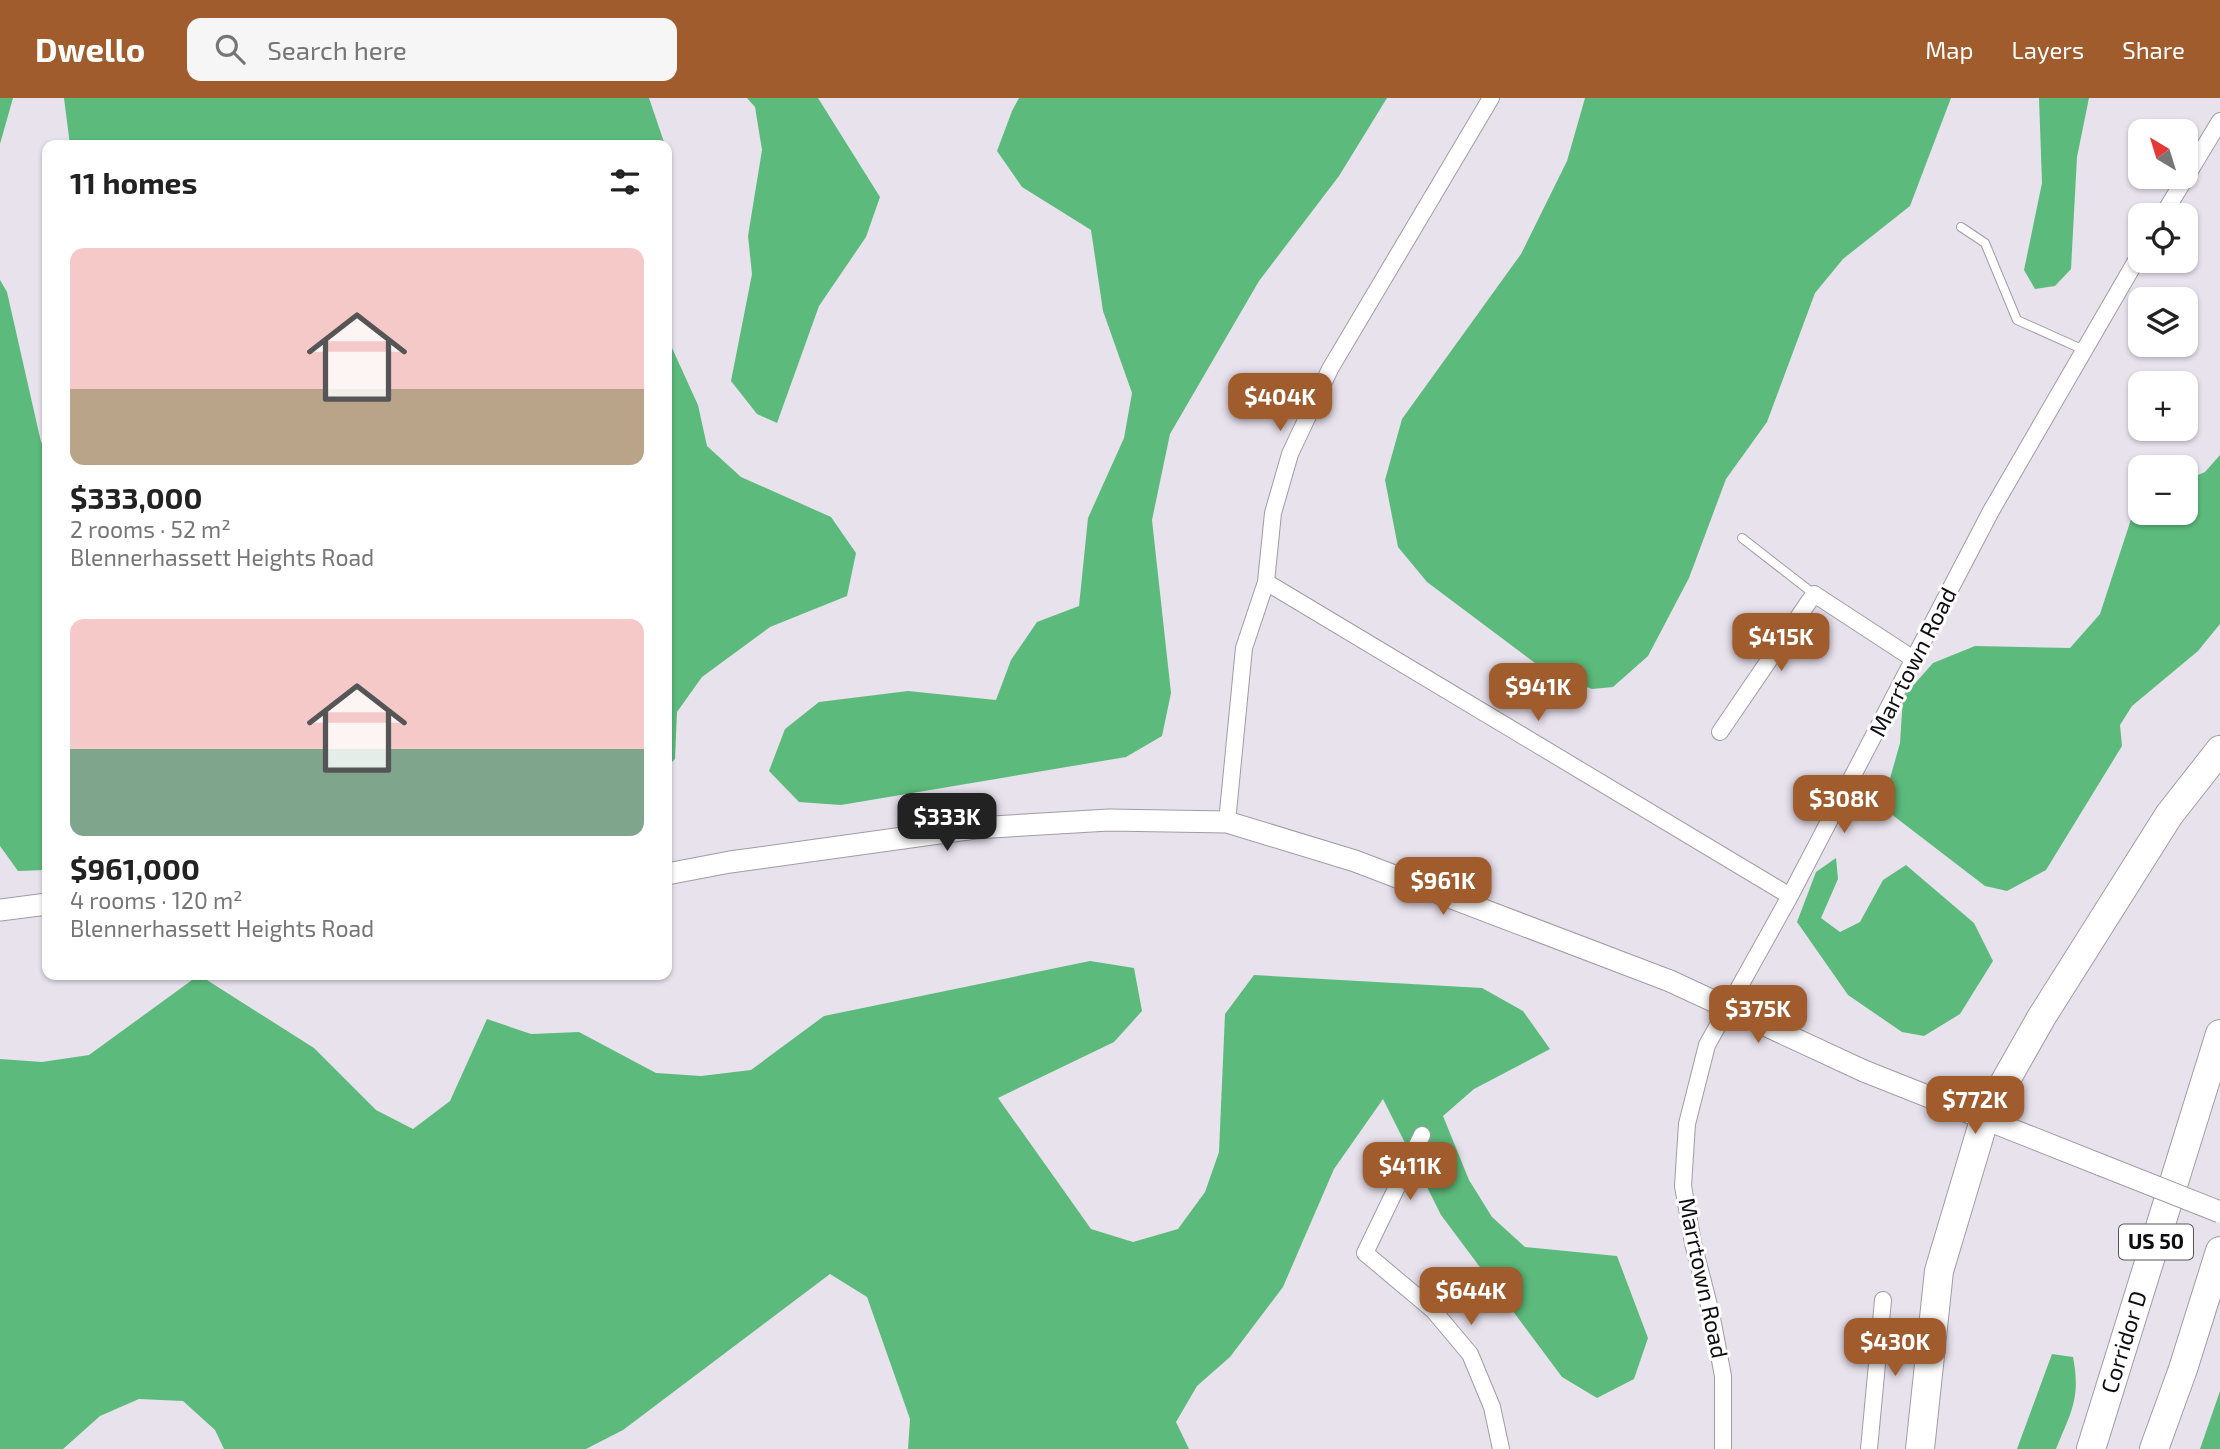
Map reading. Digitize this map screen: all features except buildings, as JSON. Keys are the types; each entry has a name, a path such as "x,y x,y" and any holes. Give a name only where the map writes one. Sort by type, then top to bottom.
{"highway":[{"path":"1920,1449 1940,1272 1985,1117 2041,1018 2162,826 2220,750"},
{"name":"Corridor D","path":"2091,1449 2220,1034"},
{"name":"US 50","path":"2154,1449 2183,1369 2220,1251"}],"street":[{"path":"1227,822 1244,648 1266,582 1273,513 1290,454 1330,369 1491,98"},
{"path":"2170,203 2220,121"},
{"name":"Marrtown Road","path":"1723,1449 1723,1376 1712,1313 1693,1243 1683,1186 1687,1124 1707,1045 1790,897 1992,511 2129,273"},
{"path":"1266,582 1790,897"},
{"path":"1720,732 1814,594 1915,660"},
{"path":"672,873 730,862 975,828 1109,820 1227,822 1355,861 1670,981 1864,1071 2220,1212"},
{"path":"0,910 42,905"},
{"path":"1422,1135 1365,1253 1433,1310 1470,1354 1492,1407 1501,1449"},
{"path":"1869,1449 1883,1300"}],"lane":[{"path":"1961,227 1985,243 2017,320 2084,350"},
{"path":"1742,538 1814,594"}],"green space":[{"path":"0,98 13,98 0,144"},
{"path":"64,98 649,98 663,140 69,140"},
{"path":"747,98 818,98 880,197 866,237 819,306 777,423 757,414 731,381 752,274 748,236 762,150 755,107"},
{"path":"1019,98 1387,98 1339,176 1259,281 1170,434 1152,520 1171,693 1162,736 1126,757 841,805 799,802 769,771 785,729 819,702 908,691 996,700 1011,660 1037,622 1079,606 1088,518 1124,438 1132,393 1103,311 1091,230 1022,187 997,151"},
{"path":"1585,98 1951,98 1910,206 1843,259 1815,293 1767,422 1726,479 1689,578 1648,656 1613,687 1592,689 1551,675 1427,582 1398,547 1385,480 1402,419 1521,254 1567,161"},
{"path":"2039,98 2089,98 2077,157 2071,269 2055,286 2035,289 2024,270 2042,183"},
{"path":"0,280 7,292 42,444 42,870 18,871 0,846"},
{"path":"672,348 698,405 707,446 741,477 831,517 856,553 847,596 770,627 702,677 677,712 675,759 672,762"},
{"path":"2220,455 2220,624 2198,651 2132,706 2120,725 2122,746 2046,870 2007,891 1985,886 1882,807 1900,743 1903,697 1933,663 1975,646 2070,648 2100,614 2129,525 2198,525 2198,475 2205,472"},
{"path":"1836,858 1838,879 1821,918 1840,932 1860,922 1883,880 1906,865 1974,923 1993,961 1960,1014 1924,1036 1902,1032 1848,995 1797,922 1816,872"},
{"path":"1090,961 1134,968 1142,1011 1114,1042 998,1098 1091,1229 1133,1242 1178,1229 1205,1192 1219,1152 1225,1014 1254,975 1482,988 1523,1011 1550,1049 1474,1089 1443,1116 1469,1180 1492,1217 1525,1247 1617,1256 1648,1338 1634,1379 1597,1398 1562,1377 1441,1215 1383,1099 1334,1169 1283,1287 1230,1357 1197,1386 1176,1422 1189,1449 908,1449 910,1419 867,1297 830,1274 623,1430 586,1449 224,1449 215,1430 183,1401 139,1399 100,1416 63,1449 0,1449 0,1059 42,1062 89,1055 192,980 207,980 314,1048 376,1110 413,1129 450,1101 487,1019 531,1034 579,1032 656,1073 701,1076 751,1070 824,1016"},
{"path":"2052,1354 2073,1357 2076,1383 2070,1414 2056,1449 2017,1449"},
{"path":"2220,1391 2220,1449 2200,1449"}]}
